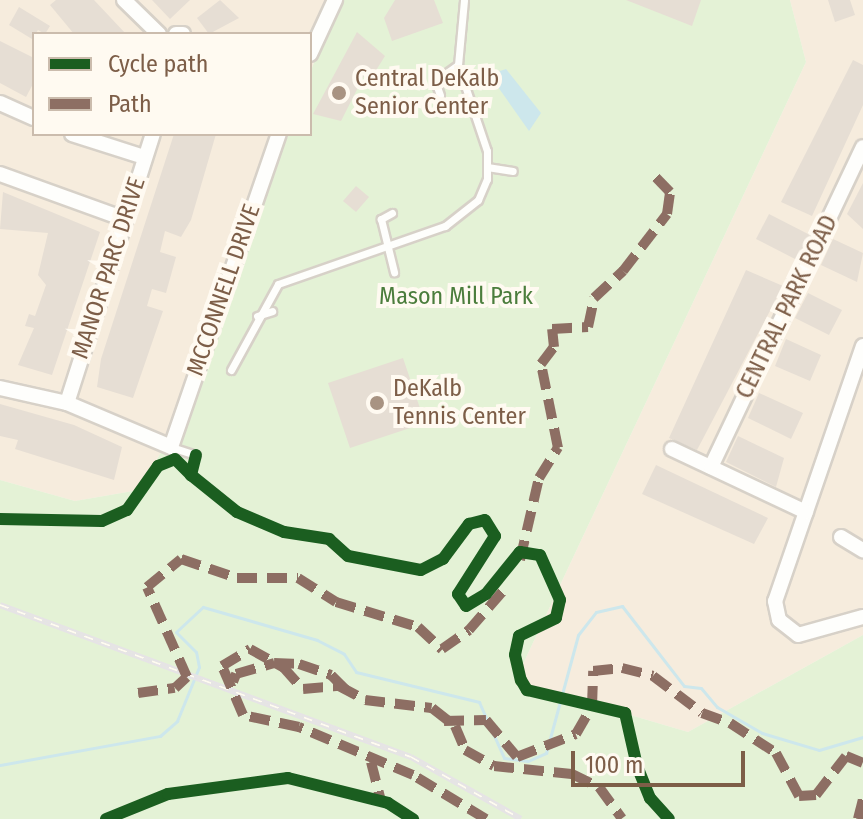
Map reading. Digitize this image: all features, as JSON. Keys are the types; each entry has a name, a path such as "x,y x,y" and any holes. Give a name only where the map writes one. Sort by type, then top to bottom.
{"street":[{"path":"124,0 157,32"},
{"path":"312,50 335,0"},
{"path":"0,103 32,117"},
{"path":"78,136 144,157"},
{"name":"MANOR PARC DRIVE","path":"67,403 152,136"},
{"name":"MCCONNELL DRIVE","path":"171,447 278,136"},
{"name":"CENTRAL PARK ROAD","path":"711,467 863,147"},
{"path":"0,174 124,219"},
{"path":"863,346 806,512 780,575 779,620 798,635 863,617"},
{"path":"0,388 67,403 171,447"},
{"path":"672,449 806,512"},
{"path":"841,537 862,547"}],"lane":[{"path":"231,370 257,316 278,284 385,247 465,213 478,200 487,167 458,65 464,0"},
{"path":"440,95 435,81 458,65"},
{"path":"487,167 513,171"},
{"path":"392,213 381,219 385,247 394,272"},
{"path":"257,316 272,311"},
{"path":"171,447 196,455"}],"shaded area":[{"path":"0,0 338,0 312,68 312,32 32,32 32,136 286,136 170,437 139,490 75,501 0,480"},
{"path":"790,0 863,0 863,635 688,732 515,681 806,62"}],"green space":[{"name":"Mason Mill Park","path":"338,0 790,0 806,62 515,681 688,732 863,635 863,819 0,819 0,480 75,501 139,490 170,437 286,136 312,136 312,68"}],"water":[{"path":"506,69 541,113 529,131 498,87 497,72"}],"building":[{"path":"56,0 94,0 124,32 72,32 50,5"},
{"path":"152,0 190,0 170,19"},
{"path":"220,0 239,18 208,32 197,18"},
{"path":"395,0 434,0 443,23 392,41 384,18"},
{"path":"626,0 701,0 692,26"},
{"path":"828,0 850,0 855,15 835,22"},
{"path":"19,7 50,26 46,32 32,32 32,39 9,25"},
{"name":"Central DeKalb Senior Center","path":"357,32 385,56 375,72 368,68 341,121 313,114"},
{"path":"0,41 32,57 32,86 26,97 0,83"},
{"path":"853,60 863,65 863,105 812,216 781,202"},
{"path":"173,136 215,136 191,220 181,237 165,231 160,252 176,257 166,293 152,289 147,306 163,311 133,398 97,387 101,359"},
{"path":"863,183 863,229 847,214"},
{"path":"356,186 369,197 356,212 343,201"},
{"path":"3,192 100,232 52,375 18,365 34,328 25,326 29,314 35,316 46,285 38,275 48,233 0,229"},
{"path":"769,214 810,235 797,260 756,239"},
{"path":"833,239 863,253 857,282 821,265"},
{"path":"746,270 783,286 697,450 669,438"},
{"path":"808,293 842,310 829,335 795,318"},
{"path":"786,339 821,355 810,381 775,366"},
{"name":"DeKalb Tennis Center","path":"403,358 425,423 350,448 328,383"},
{"path":"759,393 803,413 791,439 748,418"},
{"path":"0,404 74,425 122,447 114,480 15,449 18,440 0,436"},
{"path":"738,436 784,458 776,487 726,462"},
{"path":"656,465 768,518 754,544 642,494"}],"waterway":[{"path":"0,765 160,736 177,721 199,667 196,652 176,632 203,607 317,640 344,654 356,672 479,702 504,758 528,761 546,753 578,635 596,612 622,606 684,686 701,688 717,707 762,733 819,750 863,737"}],"railway":[{"path":"0,605 411,757 521,819"}],"marked path":[{"path":"520,560 539,478 558,448 541,364 554,347 552,329 588,327 594,298 623,271 667,214 670,192 651,172"},
{"path":"138,693 175,688 187,677 147,587 181,559 237,578 298,578 336,602 418,627 442,649 469,630 503,591"},
{"path":"486,819 413,775 299,727 243,715 222,666 250,649 283,667 303,689 339,686 365,700 432,708 455,726 465,750 494,766 572,774 599,787 622,819"},
{"path":"233,682 236,674 274,663 299,664 331,675 346,690"},
{"path":"444,721 486,720 517,757 576,734 592,706 593,671 622,668 653,676 702,713 730,723 776,753 799,796 816,795 846,756 863,763"},
{"path":"371,762 381,801"},
{"path":"858,819 863,799"}],"cycle path":[{"path":"196,455 191,475 237,512 284,532 329,539 348,556 421,570 443,559 469,524 485,520 495,536 458,594 466,606 486,594 520,552 540,555 560,600 556,618 519,636 515,655 521,680 527,690 625,713 637,766 650,798 669,819"},
{"path":"0,519 102,521 127,510 158,466 175,459 191,475"},
{"path":"106,819 168,794 288,778 388,803 413,819"}],"place":[{"name":"Central DeKalb Senior Center","path":"339,93"},
{"name":"DeKalb Tennis Center","path":"377,403"}]}
